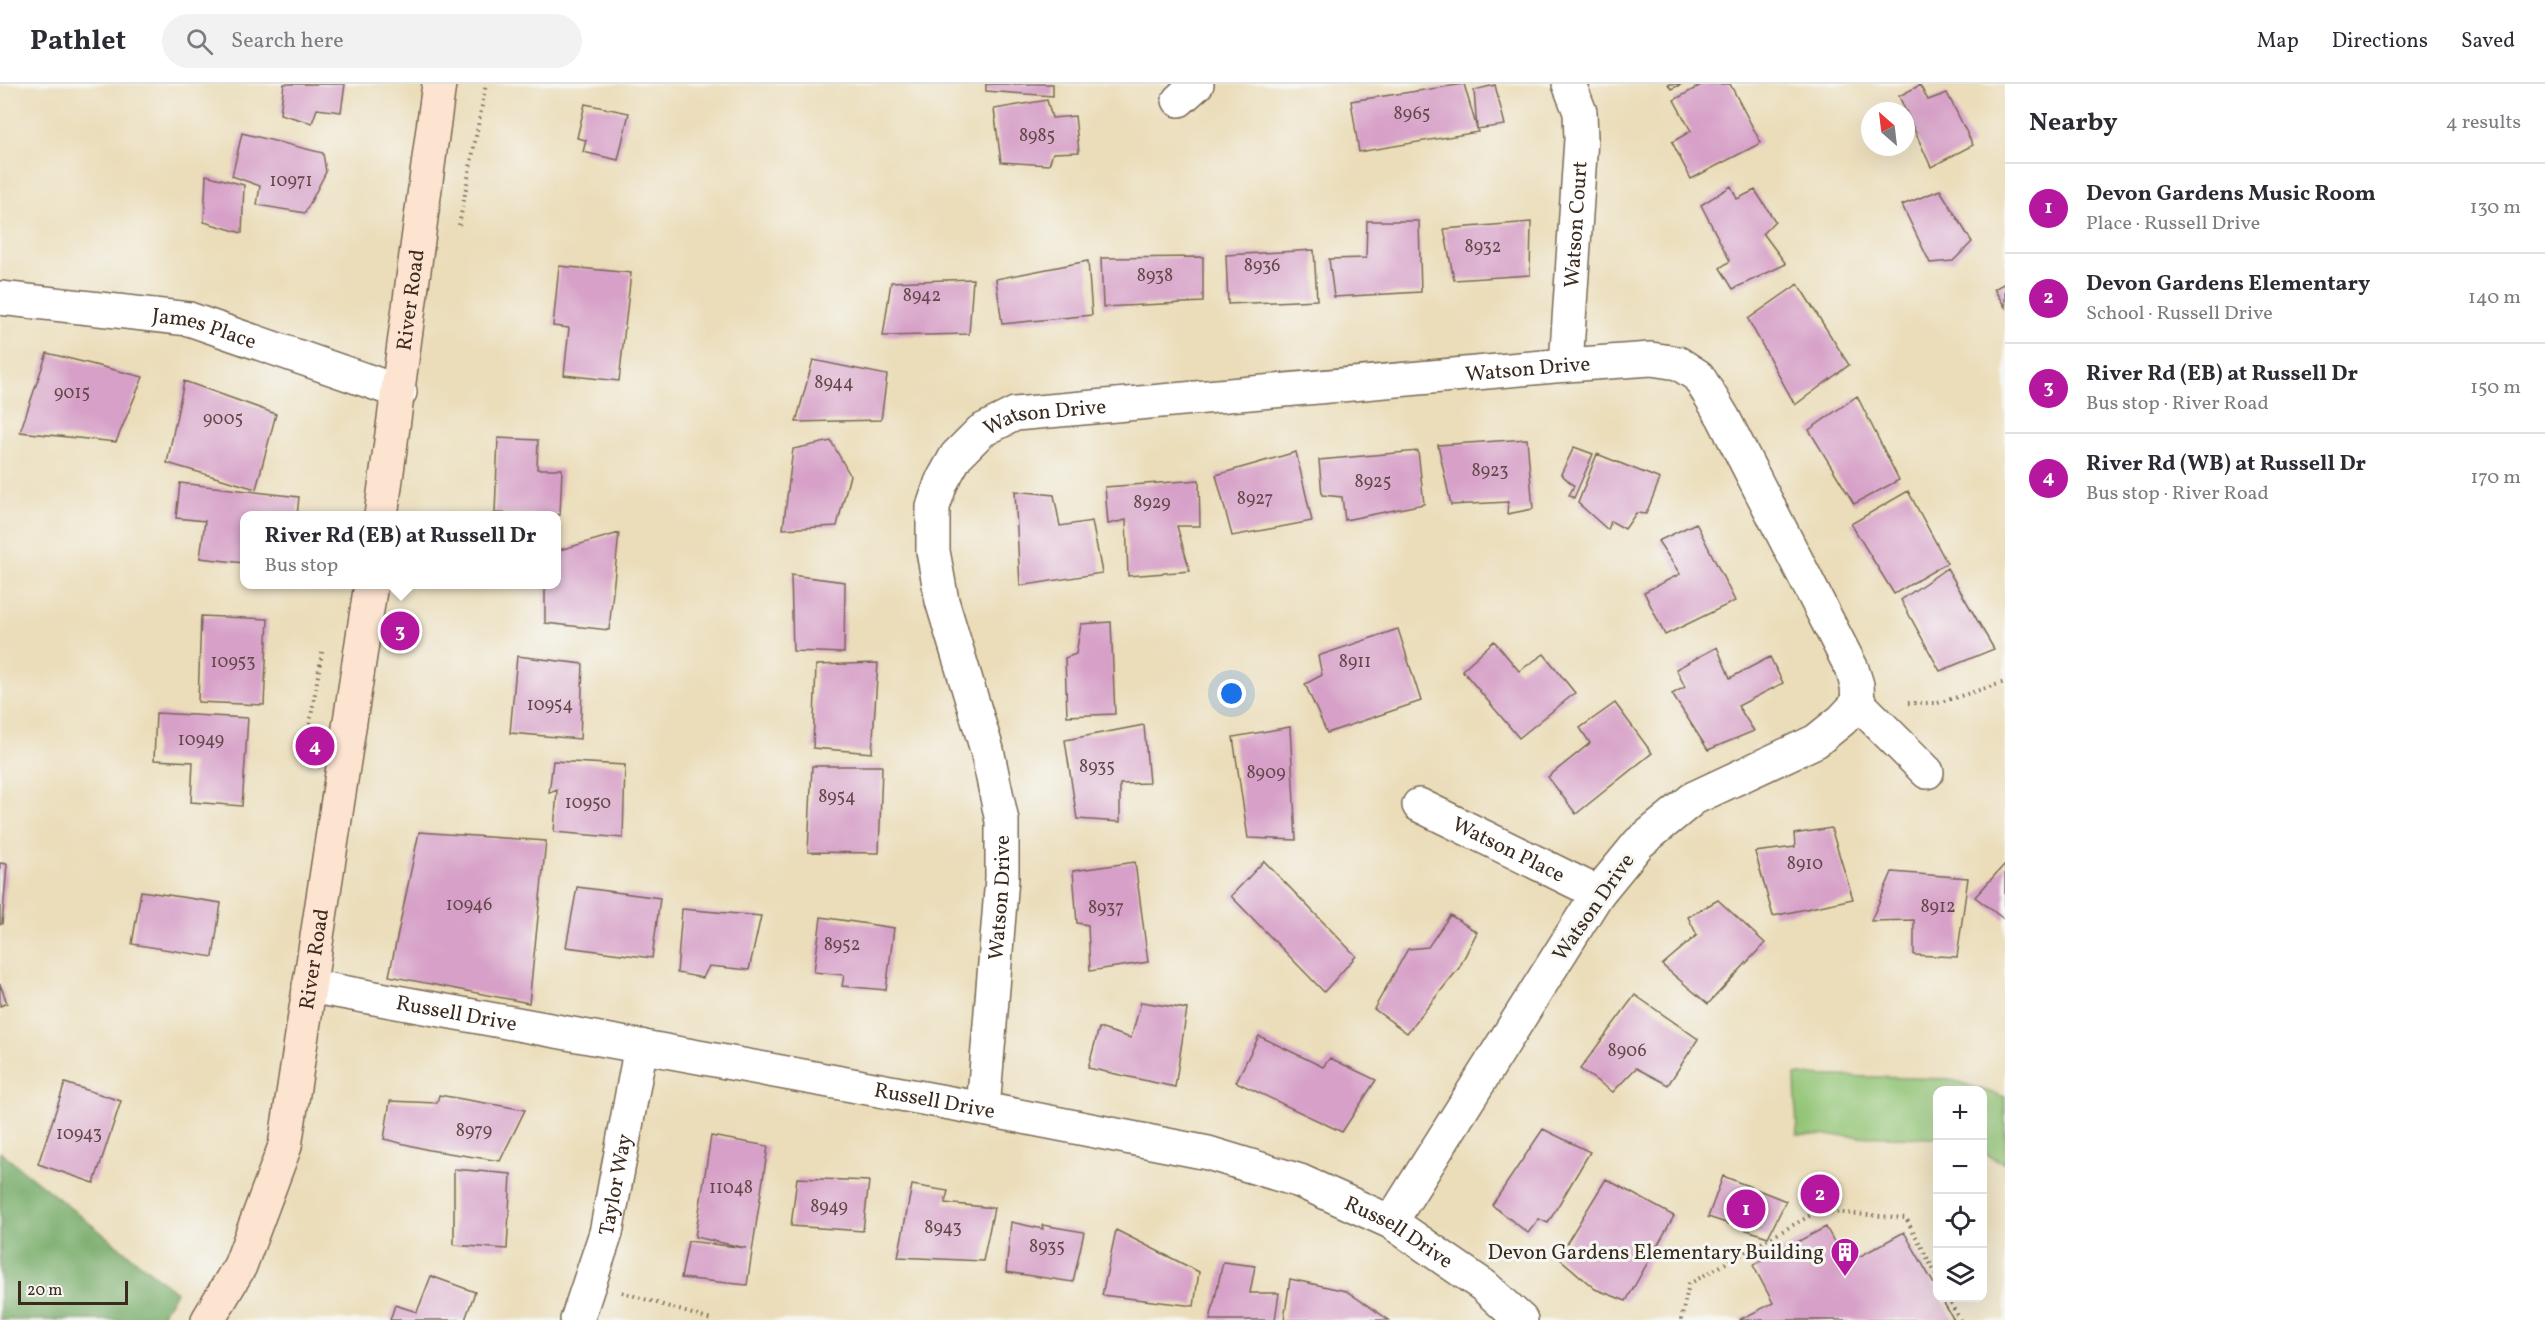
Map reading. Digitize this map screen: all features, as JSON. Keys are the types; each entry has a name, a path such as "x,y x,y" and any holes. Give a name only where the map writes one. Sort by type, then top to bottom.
{"street":[{"name":"River Road","path":"382,511 400,392 440,84"},
{"name":"Watson Court","path":"1566,365 1581,139 1580,112 1569,84"},
{"name":"James Place","path":"0,298 189,319 400,392"},
{"name":"Watson Drive","path":"983,1109 1002,878 1002,821 987,750 942,601 933,551 933,507 941,483 956,456 981,431 1015,414 1566,365 1651,359 1678,363 1698,376 1723,417 1852,669 1857,686 1858,703 1842,720 1816,741 1694,798 1639,843 1598,893 1391,1222"},
{"name":"River Road","path":"208,1320 240,1266 285,1146 369,589"},
{"path":"1858,703 1927,772"},
{"name":"Watson Place","path":"1419,805 1598,893"},
{"name":"Russell Drive","path":"309,986 983,1109 1208,1153 1300,1181 1391,1222 1484,1286 1521,1320"},
{"name":"Taylor Way","path":"577,1320 606,1233 641,1046"}],"path":[{"path":"1898,703 1938,703 2005,682"},
{"path":"1681,1320 1689,1284 1818,1211 1906,1218 1933,1269"},
{"path":"590,1282 711,1320"},
{"path":"1950,1302 1960,1320"}],"green space":[{"path":"1795,1075 1949,1079 1971,1086 1933,1086 1933,1138 1797,1135"},
{"path":"1987,1091 2005,1097 2005,1163 1987,1155"},
{"path":"0,1152 176,1292 158,1320 0,1320"}],"building":[{"path":"284,84 345,84 341,112 317,109 312,123 280,114"},
{"path":"986,84 1053,84 1053,96 986,91"},
{"path":"1464,84 1478,132 1359,152 1351,101"},
{"path":"1668,84 1682,84 1671,89"},
{"path":"1703,84 1730,84 1761,143 1691,179 1672,142 1691,131 1674,100"},
{"path":"1495,85 1505,125 1477,129 1474,90"},
{"path":"1920,85 1928,100 1947,93 1973,145 1931,167 1915,132 1915,102 1902,102 1899,96"},
{"path":"1047,100 1052,118 1075,116 1079,152 1053,153 1049,165 1001,162 994,109"},
{"path":"585,104 629,113 618,160 583,152 586,140 577,138"},
{"path":"242,133 323,153 326,172 305,213 257,205 260,186 232,176"},
{"path":"206,175 244,185 242,233 204,222"},
{"path":"1731,186 1737,199 1755,190 1775,221 1763,233 1786,264 1733,289 1720,268 1730,261 1701,205"},
{"path":"1940,190 1972,242 1953,261 1930,263 1902,205"},
{"path":"1367,221 1419,221 1421,292 1334,297 1329,259 1366,258"},
{"path":"1531,222 1530,275 1454,280 1444,229"},
{"path":"1314,250 1317,300 1228,304 1226,255"},
{"path":"1203,257 1203,302 1103,307 1101,258"},
{"path":"1088,261 1092,315 1002,324 996,279"},
{"path":"559,266 631,273 619,381 564,375 569,328 553,326"},
{"path":"973,279 969,334 883,336 891,282"},
{"path":"2005,283 2005,307 1994,289"},
{"path":"1798,284 1849,365 1795,405 1748,319"},
{"path":"47,353 143,377 116,442 20,432"},
{"path":"813,360 887,375 881,420 796,422"},
{"path":"184,381 276,414 256,489 167,463"},
{"path":"1857,396 1899,480 1854,504 1809,430"},
{"path":"498,438 538,440 537,469 562,469 560,511 495,511"},
{"path":"1527,439 1533,509 1507,514 1508,502 1451,505 1438,445"},
{"path":"831,441 850,475 837,526 783,529 793,449"},
{"path":"1574,447 1593,454 1574,498 1569,495 1574,486 1561,474"},
{"path":"1418,451 1424,504 1345,520 1342,497 1322,495 1319,460"},
{"path":"1296,452 1312,521 1232,536 1216,475"},
{"path":"1597,454 1660,479 1646,514 1636,513 1625,529 1611,521 1608,530 1578,503"},
{"path":"1199,480 1200,526 1177,526 1190,571 1128,576 1126,520 1108,524 1105,487"},
{"path":"180,483 299,497 298,511 240,511 240,563 200,558 205,521 176,518"},
{"path":"1015,491 1054,495 1060,526 1092,521 1102,573 1020,586"},
{"path":"1908,491 1947,563 1894,594 1851,524"},
{"path":"1696,523 1735,601 1665,635 1644,592 1680,574 1658,541"},
{"path":"619,533 609,630 545,623 545,589 561,589 561,550"},
{"path":"1947,568 1994,649 1940,671 1901,600"},
{"path":"791,575 845,582 844,653 793,651"},
{"path":"201,616 268,619 264,705 198,702"},
{"path":"1111,622 1115,714 1067,716 1065,658 1076,654 1081,624"},
{"path":"1398,629 1421,701 1327,733 1305,684 1322,675 1318,656"},
{"path":"1494,641 1519,671 1544,654 1575,693 1519,738 1462,670"},
{"path":"1717,647 1730,678 1770,657 1783,683 1738,706 1754,731 1708,750 1672,694 1685,687 1676,669"},
{"path":"517,656 583,664 580,739 510,733"},
{"path":"878,663 872,753 813,748 816,665"},
{"path":"1615,703 1652,753 1576,814 1548,777 1590,743 1580,728"},
{"path":"156,713 248,718 242,806 191,802 193,762 154,760"},
{"path":"1144,725 1149,783 1120,784 1120,822 1077,819 1065,740"},
{"path":"1290,727 1296,840 1248,838 1233,737"},
{"path":"553,761 625,765 623,838 554,832 557,790 549,793"},
{"path":"812,766 882,766 879,853 808,852"},
{"path":"1831,828 1853,899 1773,916 1755,852 1795,847 1794,834"},
{"path":"419,832 546,841 529,1003 389,976"},
{"path":"1264,861 1356,956 1324,992 1231,896"},
{"path":"1135,862 1148,962 1090,971 1088,925 1077,923 1073,871"},
{"path":"0,863 7,864 2,924 0,924"},
{"path":"2005,864 2005,920 1975,897"},
{"path":"1892,872 1968,878 1957,957 1914,955 1914,920 1871,921"},
{"path":"577,887 660,898 652,958 566,947"},
{"path":"141,891 221,903 213,957 132,944"},
{"path":"1718,900 1765,943 1708,1004 1662,965 1697,935 1688,917"},
{"path":"682,909 761,916 749,970 709,966 703,978 677,973"},
{"path":"1450,915 1477,932 1459,968 1407,1033 1374,1009 1408,949 1428,947"},
{"path":"821,917 894,928 886,990 842,986 844,975 814,972"},
{"path":"0,984 7,1003 0,1006"},
{"path":"1635,995 1698,1039 1668,1085 1636,1068 1613,1092 1580,1069"},
{"path":"1141,1002 1187,1009 1175,1087 1088,1068 1099,1028 1131,1038"},
{"path":"1259,1036 1323,1067 1330,1058 1376,1080 1342,1132 1236,1082"},
{"path":"65,1083 121,1101 94,1183 38,1164"},
{"path":"439,1095 525,1110 500,1161 429,1150 384,1139 390,1101 437,1103"},
{"path":"1543,1129 1590,1152 1548,1223 1539,1219 1528,1233 1492,1205"},
{"path":"711,1136 768,1146 747,1285 681,1278 688,1241 746,1248 695,1237"},
{"path":"454,1169 511,1174 507,1249 454,1245"},
{"path":"1723,1176 1786,1201 1768,1237 1708,1217"},
{"path":"797,1178 869,1181 863,1231 791,1226"},
{"path":"1606,1179 1674,1216 1626,1301 1595,1289 1558,1257"},
{"path":"912,1185 948,1191 945,1203 994,1208 983,1261 898,1257"},
{"path":"1011,1222 1043,1229 1042,1225 1084,1232 1073,1282 1006,1272"},
{"name":"Devon Gardens Elementary Building","path":"1826,1227 1846,1264 1904,1232 1933,1282 1933,1302 1943,1302 1954,1320 1739,1320 1773,1303 1753,1265"},
{"path":"1116,1230 1199,1272 1194,1306 1102,1295"},
{"path":"1223,1262 1255,1266 1250,1293 1279,1293 1275,1320 1210,1320"},
{"path":"431,1276 475,1292 465,1320 390,1320 395,1305 417,1312"},
{"path":"1290,1279 1346,1291 1389,1320 1284,1320"}],"place":[{"name":"River Rd (EB) at Russell Dr","path":"400,631"},
{"name":"River Rd (WB) at Russell Dr","path":"315,746"},
{"name":"Devon Gardens Elementary","path":"1820,1194"},
{"name":"Devon Gardens Music Room","path":"1746,1209"},
{"name":"Devon Gardens Elementary Building","path":"1845,1278"}]}
